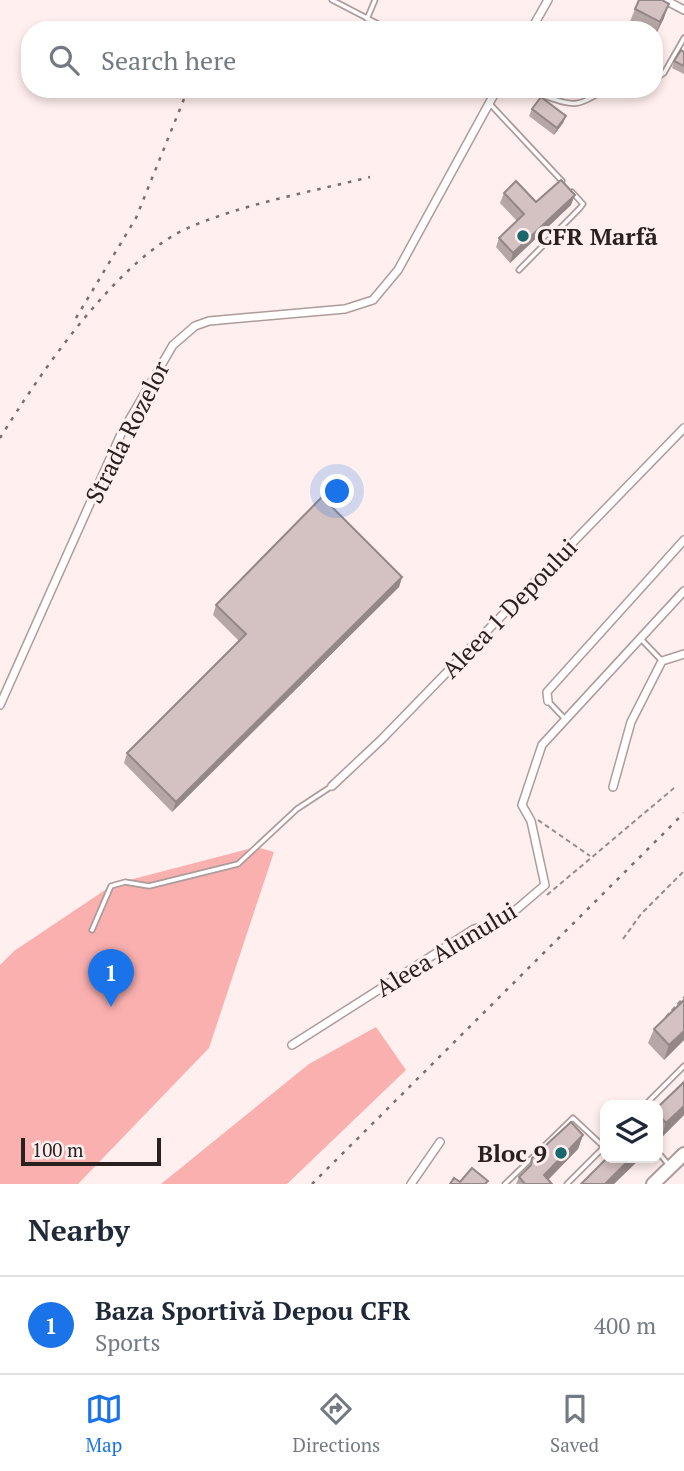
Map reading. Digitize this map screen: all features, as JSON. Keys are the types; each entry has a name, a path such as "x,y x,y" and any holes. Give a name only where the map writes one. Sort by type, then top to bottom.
{"main road":[{"path":"653,1184 684,1154"}],"street":[{"path":"536,21 548,0"},
{"path":"665,0 684,10"},
{"name":"Strada Rozelor","path":"0,705 121,434 173,345 195,326 209,321 345,309 373,300 398,270 492,98"},
{"name":"Aleea 1 Depoului","path":"332,786 372,750 684,428"},
{"path":"548,701 547,692 684,540"},
{"name":"Aleea Alunului","path":"292,1045 474,929 504,920 545,885 531,821 522,805 542,746 684,590"},
{"path":"613,787 631,723 662,661 684,654"},
{"path":"411,1184 440,1142"}],"lane":[{"path":"332,0 358,10 371,21"},
{"path":"367,19 375,0"},
{"path":"663,75 684,38"},
{"path":"550,98 572,106 591,98"},
{"path":"489,103 583,204 519,270"},
{"path":"640,637 662,661"},
{"path":"548,701 565,719"},
{"path":"92,930 111,886 125,883 149,886 238,864 297,809 332,786"},
{"path":"650,1100 684,1066"},
{"path":"505,1184 573,1118 600,1142"},
{"path":"567,1184 600,1150"},
{"path":"663,1158 671,1167"}],"path":[{"path":"532,896 550,894 674,788"},
{"path":"531,821 541,820 591,857"},
{"path":"622,939 641,915 684,871"},
{"path":"662,1021 684,997"}],"shaded area":[{"path":"256,847 274,852 209,1048 78,1184 0,1184 0,965 14,951 114,884"},
{"path":"376,1027 406,1070 287,1184 161,1184 309,1064"}],"building":[{"path":"639,0 662,0 669,4 660,21 635,9"},
{"path":"681,50 684,52 684,66 674,61"},
{"path":"542,98 566,116 557,128 532,109"},
{"name":"CFR Marfă","path":"561,180 575,195 513,253 499,238 524,214 504,193 516,181 536,202"},
{"path":"322,497 402,577 176,802 127,753 246,634 216,605"},
{"path":"684,1000 684,1031 669,1045 654,1029"},
{"path":"684,1082 684,1106 666,1123 663,1120 663,1102"},
{"path":"571,1122 583,1135 544,1175 552,1184 525,1184 519,1177 531,1165 532,1158"},
{"path":"602,1163 626,1163 605,1184 581,1184"},
{"path":"472,1168 488,1181 485,1184 450,1184 454,1178 460,1182"}],"railway":[{"path":"76,318 136,218 184,98"},
{"path":"0,438 83,319 136,264 163,242 190,227 234,211 370,177"},
{"path":"312,1184 684,813"}],"place":[{"name":"CFR Marfă","path":"523,236"},
{"name":"Baza Sportivă Depou CFR","path":"111,1007"},
{"name":"Bloc 9","path":"561,1153"}]}
